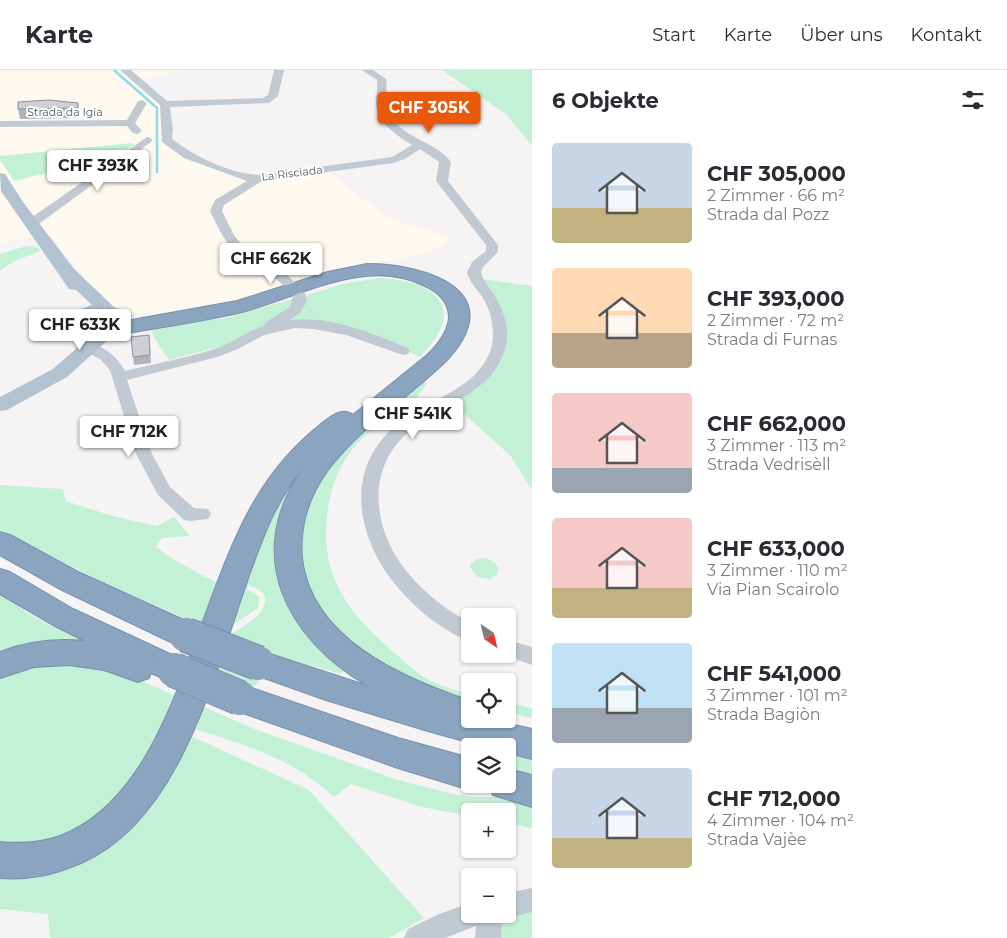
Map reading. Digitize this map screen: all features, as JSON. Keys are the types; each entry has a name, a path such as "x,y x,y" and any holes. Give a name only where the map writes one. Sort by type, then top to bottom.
{"highway":[{"path":"106,327 240,306 357,271 394,270 417,275 438,284 447,291 458,304 461,318 451,341 433,362 344,437 311,474 298,497 289,522 286,550 290,580 304,609 327,638 357,663 398,686 424,699 461,712"},
{"path":"0,860 33,860 58,854 82,844 103,831 138,796 162,757 188,702 253,530 278,482 294,461 322,435 380,394 415,376"},
{"path":"0,542 68,580 186,635 258,663 387,705 532,744"},
{"path":"0,580 172,677"},
{"path":"0,665 38,654 70,652 115,660 172,677 305,734 398,753 461,771"},
{"path":"510,728 532,735"},
{"path":"516,787 532,791"}],"main road":[{"path":"0,177 106,327"},
{"path":"2,404 54,364 70,345 83,305 82,298 68,273"},
{"path":"79,322 94,310 106,327"},
{"path":"79,322 87,335 106,327"},
{"path":"2,404 60,373 106,327"}],"street":[{"path":"125,70 165,104 265,101 274,96 279,70"},
{"path":"367,70 379,77 382,83 381,107 385,117 445,162 442,181 492,244 492,252 477,264 474,272 477,281 495,309 500,329 498,348 487,369 473,384 412,421 388,442 381,452 371,476 369,487 369,507 377,541 386,559 435,611 461,627"},
{"path":"142,103 130,123 147,140"},
{"path":"32,223 147,140 166,140 168,130 165,104"},
{"name":"Strada da Igia","path":"0,124 130,123"},
{"name":"La Risciada","path":"166,140 188,156 243,177 258,178 393,160 403,157 411,150 422,145"},
{"path":"258,178 219,203 216,211 228,236 240,252 257,263 268,266 290,284"},
{"path":"120,377 222,351 259,332 298,308 301,302 300,296"},
{"path":"259,332 288,325 322,325 379,341 403,351"},
{"path":"106,327 105,355 113,363 120,377 143,452 164,491 190,515 202,514"},
{"path":"516,651 532,656"},
{"path":"516,903 532,900"},
{"path":"417,938 461,918"},
{"path":"488,938 489,923"}],"shaded area":[{"path":"0,70 183,70 138,81 165,104 166,140 188,156 243,177 325,169 388,218 452,238 431,252 342,269 227,303 157,314 119,311 104,303 51,235 45,238 41,234 0,244"}],"green space":[{"path":"442,70 532,70 532,146 507,115"},
{"path":"135,144 108,163 103,161 95,162 14,181 0,160 0,156"},
{"path":"33,246 40,251 15,261 0,270 0,254"},
{"path":"379,278 400,280 423,287 440,300 443,310 443,322 439,332 420,357 394,344 322,322 273,327 304,296 347,283"},
{"path":"481,279 532,286 532,490 510,455 452,403 502,352"},
{"path":"297,298 291,310 238,342 169,360 153,336 152,327 226,318"},
{"path":"96,316 107,318 109,322 102,329 88,328 85,324 86,320"},
{"path":"425,380 426,384 412,406 404,405 398,407 374,427 352,450 341,467 333,485 327,518 326,539 328,559 342,594 352,610 365,625 410,667 437,684 461,692 461,699 421,686 350,647 305,590 298,523 326,469 363,431"},
{"path":"329,438 278,535 345,670 340,674 280,656 228,636 254,619 263,608 264,594 248,585 247,590 255,593 260,598 258,608 224,631 273,502"},
{"path":"0,485 63,489 66,501 112,516 157,526 174,517 190,536 162,538 156,547 174,560 221,585 205,627 98,580 0,530"},
{"path":"485,558 494,562 499,568 497,575 490,579 477,577 470,567 475,560"},
{"path":"0,594 31,615 97,649 0,658"},
{"path":"220,658 256,676 259,680 255,686 251,687 213,676"},
{"path":"41,663 85,664 139,680 178,697 136,783 83,834 0,849 0,675"},
{"path":"516,705 532,708 532,718 516,715"},
{"path":"204,707 252,728 395,779 453,794 471,797 499,797 532,805 532,828 516,825 516,803 461,803 461,814 422,807 351,784 334,797 318,783 286,763 252,748 196,729"},
{"path":"191,736 309,790 424,918 389,938 50,938 48,914 0,909 0,870 50,866"},
{"path":"516,752 532,755 532,778 516,773"},
{"path":"532,911 532,938 498,938 501,923 516,923 516,914"}],"building":[{"path":"49,100 78,103 78,108 18,109 18,102"},
{"path":"149,335 150,355 133,357 131,337"}],"waterway":[{"path":"114,70 157,108 157,172"}]}
